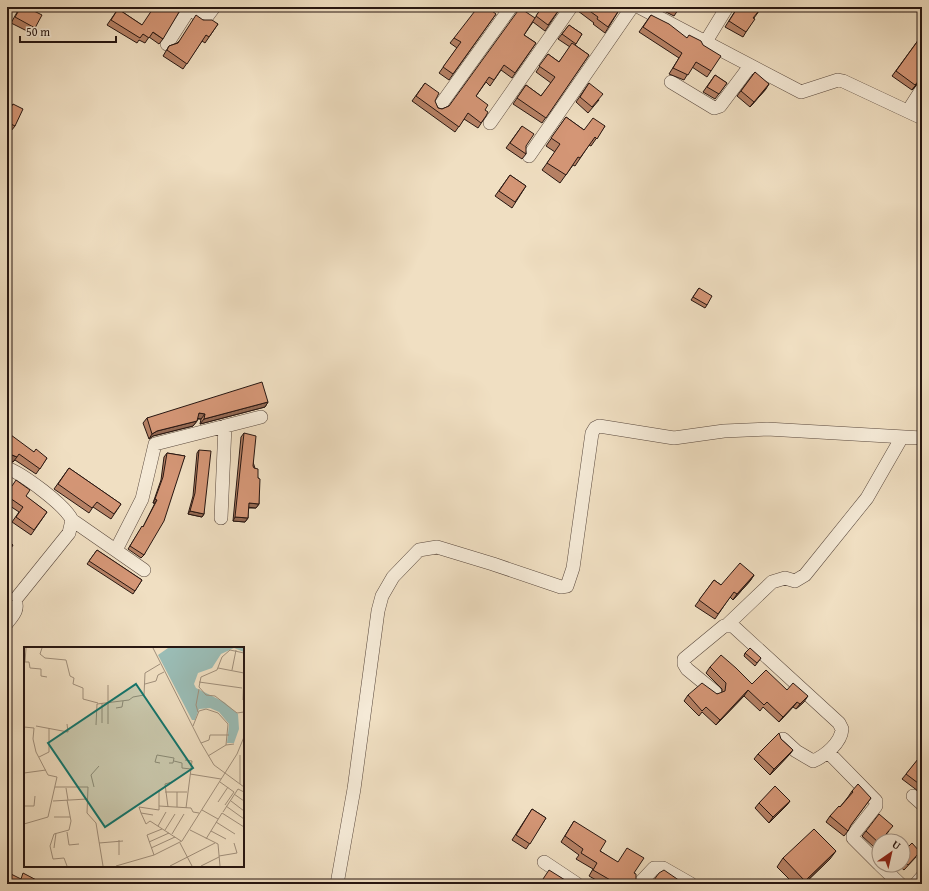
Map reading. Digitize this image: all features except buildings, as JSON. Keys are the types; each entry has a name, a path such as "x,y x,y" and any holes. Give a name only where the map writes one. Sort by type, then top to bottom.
{"street":[{"path":"167,44 189,8 205,19 214,7"},
{"path":"439,107 511,7"},
{"path":"490,124 571,7"},
{"path":"529,156 632,7"},
{"path":"639,7 705,44 801,92 838,80 843,81 922,118"},
{"path":"705,44 728,7"},
{"path":"671,82 714,108 720,106 750,66"},
{"path":"908,111 922,89"},
{"path":"116,550 142,499 156,444 261,417"},
{"path":"221,518 225,426"},
{"path":"337,884 354,789 378,611 382,596 393,577 419,550 436,548 493,564 561,588 567,586 573,568 592,434 595,428 599,426 674,438 724,431 767,429 922,438"},
{"path":"716,692 687,669 683,661 684,659 727,625 772,582 785,578 795,581 805,575 867,498 902,437"},
{"path":"7,468 54,501 69,514 72,520 144,570"},
{"path":"7,623 15,613 17,606 11,597 69,532 72,520"},
{"path":"727,625 735,627 838,723 842,729 840,737 828,752 821,758 811,761 783,739"},
{"path":"828,752 876,801 876,806 853,835 853,838 871,857"},
{"path":"544,862 577,884"},
{"path":"638,884 654,868 662,868 691,884"},
{"path":"888,873 900,884"},
{"path":"916,884 922,877"}]}
